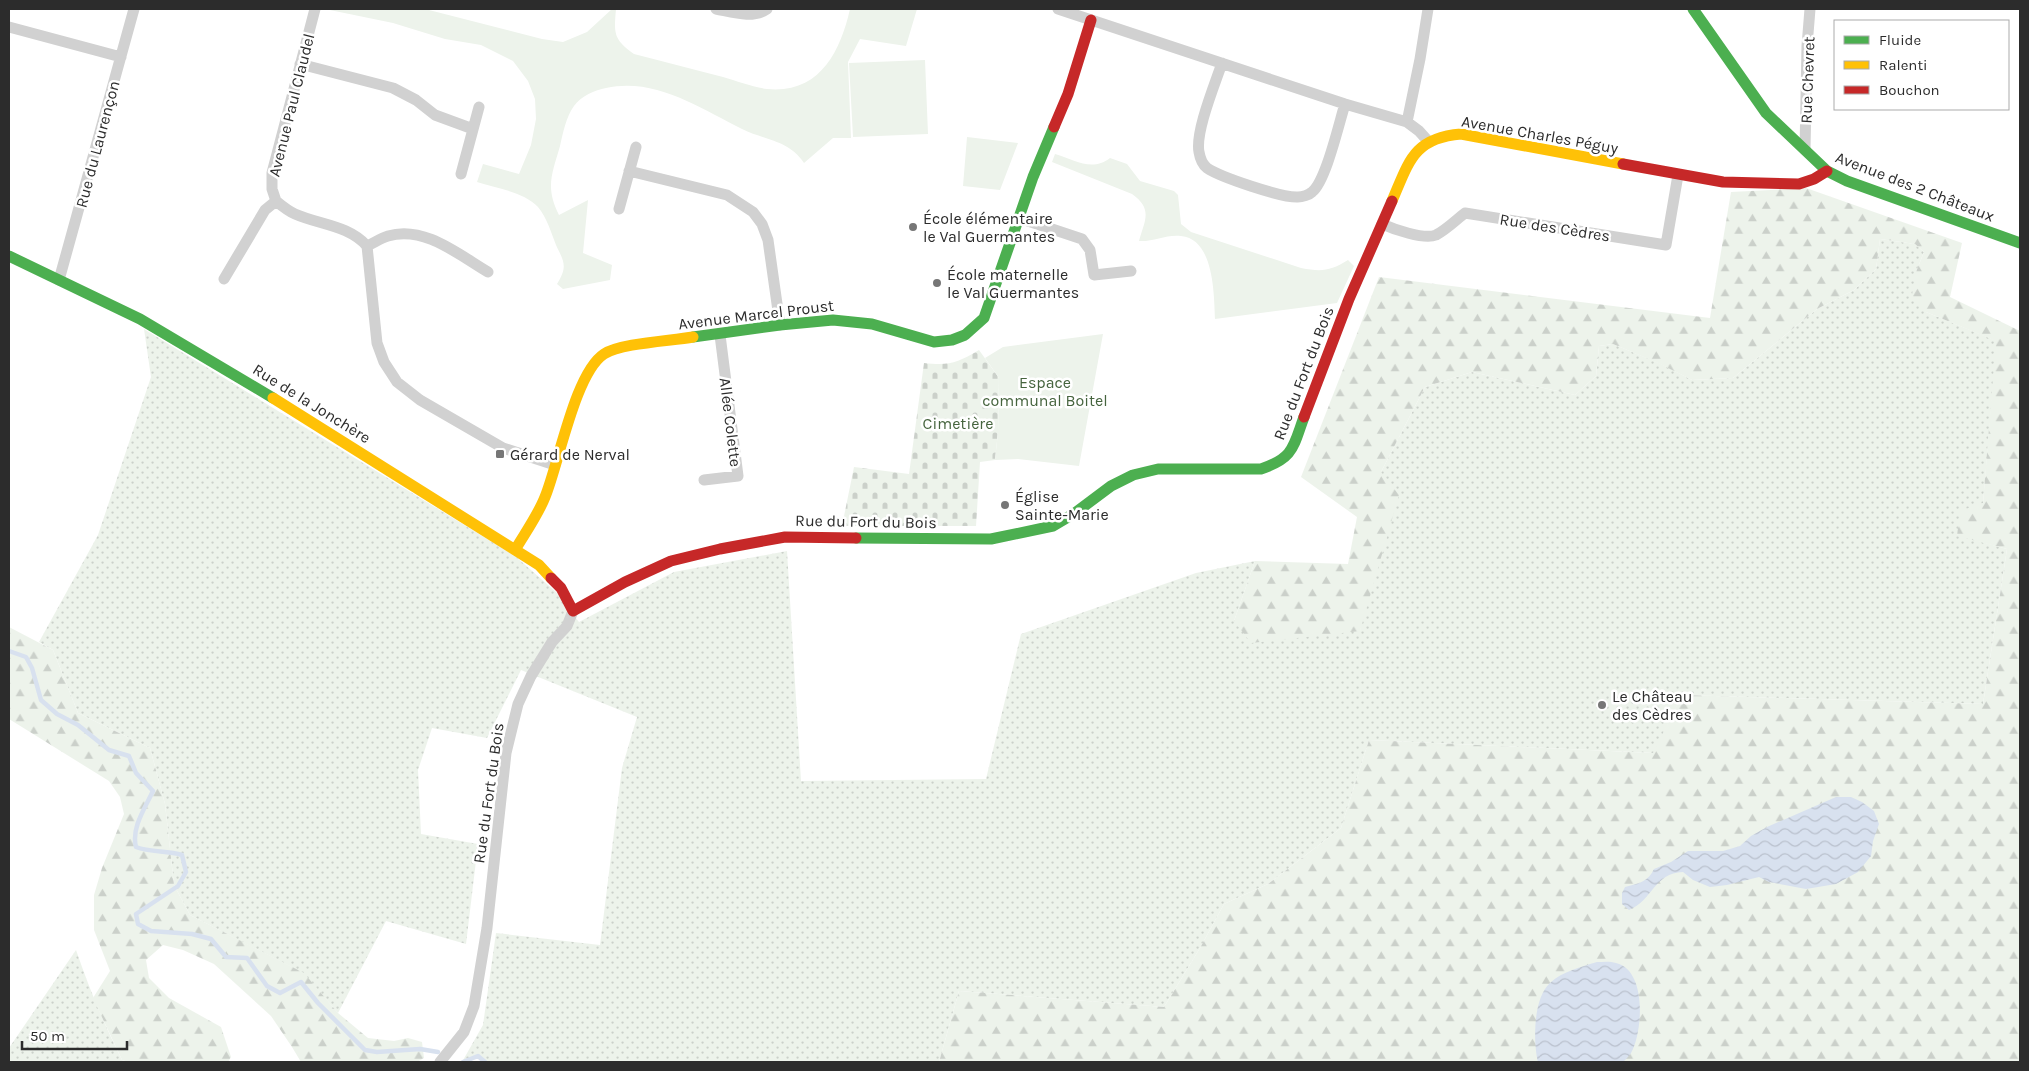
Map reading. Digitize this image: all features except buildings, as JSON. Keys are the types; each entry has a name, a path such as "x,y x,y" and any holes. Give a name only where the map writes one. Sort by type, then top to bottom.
{"street":[{"name":"Rue du Laurençon","path":"59,280 134,9"},
{"name":"Avenue Paul Claudel","path":"276,201 272,189 272,173 315,9"},
{"path":"716,9 748,15 763,12 767,9"},
{"path":"1058,9 1345,104 1407,122 1428,141"},
{"path":"1407,122 1428,9"},
{"name":"Avenue des 2 Châteaux","path":"1693,9 1766,112 1827,172 1847,181 2020,243"},
{"name":"Rue Chevret","path":"1804,150 1810,9"},
{"name":"Avenue Marcel Proust","path":"515,550 545,498 580,388 590,367 604,354 626,347 780,325 846,320 872,324 934,342 952,340 965,335 984,318 1034,177 1068,94 1092,20"},
{"path":"9,27 121,57"},
{"path":"300,64 393,88 416,100 435,115 473,129"},
{"path":"1222,64 1200,130 1198,149 1200,159 1205,166 1215,173 1280,195 1299,198 1311,194 1320,183 1345,104"},
{"path":"461,174 478,107"},
{"name":"Avenue Charles Péguy","path":"1428,141 1448,135 1461,134 1723,182 1799,184 1827,172"},
{"name":"Rue du Fort du Bois","path":"440,1062 464,1032 474,1006 487,928 507,747 518,704 531,676 552,642 567,626 573,611 624,582 671,561 720,549 785,536 992,539 1053,526 1075,513 1111,486 1133,475 1158,469 1261,469 1276,464 1292,451 1338,324 1416,152 1428,141"},
{"path":"620,209 636,147"},
{"path":"629,171 727,195 753,212 762,224 768,240 780,325"},
{"name":"Rue des Cèdres","path":"1382,224 1393,229 1431,236 1439,233 1464,213 1666,245 1678,175"},
{"path":"224,279 265,210 276,201 295,214 343,229 358,236 367,246 369,255 377,343 384,362 397,382 420,400 503,448 556,465"},
{"path":"1019,218 1082,239 1090,250 1094,275 1131,271"},
{"path":"367,246 389,236 411,235 430,238 488,272"},
{"name":"Rue de la Jonchère","path":"9,256 140,319 303,416 539,565 561,588 573,611"},
{"name":"Allée Colette","path":"704,480 738,476 720,335"}],"green space":[{"path":"325,9 425,9 542,39 563,42 587,32 612,9 616,9 616,35 622,44 634,54 767,89 785,89 801,85 824,67 840,41 850,9 917,9 906,46 860,39 848,62 851,138 833,138 804,163 798,155 784,145 750,133 677,96 642,87 624,86 597,90 580,99 571,110 565,125 552,173 552,196 559,215 588,200 583,253 612,265 610,280 563,289 557,284 563,273 563,260 546,220 538,207 518,194 477,182 483,164 519,174 531,145 536,119 535,99 528,81 513,61 481,45 445,39 393,23"},
{"path":"925,60 928,134 853,137 849,63"},
{"path":"967,137 1018,143 1000,190 963,186"},
{"path":"1055,154 1083,164 1097,164 1110,158 1127,164 1140,181 1174,191 1178,195 1181,224 1191,232 1301,268 1326,270 1348,260 1354,266 1337,303 1215,319 1213,283 1206,257 1200,247 1192,239 1181,236 1139,241 1146,215 1139,199 1132,194 1052,162"},
{"path":"1806,188 1962,243 1950,297 2020,331 2020,1062 939,1062 959,991 1164,1007 1224,904 1268,884 1341,828 1369,740 1653,753 1682,695 1983,704 2007,549 1957,536 1960,511 1983,503 1996,341 1926,312 1912,295 1916,272 1924,252 1915,244 1880,239 1876,269 1854,290 1817,309 1733,378 1692,380 1613,344 1599,346 1596,376 1575,395 1472,372 1425,387 1381,472 1399,495 1360,631 1251,643 1234,621 1255,561 1348,564 1357,517 1301,477 1379,277 1710,318 1731,192"},
{"path":"1880,239 1915,244 1924,252 1916,272 1926,312 1997,341 1983,503 1957,535 2007,549 1983,704 1682,695 1654,753 1369,740 1341,828 1268,884 1224,904 1164,1007 959,991 939,1062 485,1062 478,1056 462,1062 483,1025 496,933 600,945 622,768 637,717 521,670 487,738 432,728 418,770 421,834 478,844 466,944 386,921 338,1013 303,973 190,915 174,885 165,804 150,748 78,713 53,650 39,642 98,535 151,377 144,329 515,556 556,592 579,622 674,572 787,551 801,781 986,779 1021,634 1196,573 1255,561 1234,621 1360,631 1381,472 1425,387 1472,372 1575,395 1596,376 1599,346 1613,344 1659,363 1692,380 1733,378 1817,309 1854,290 1876,269"},
{"name":"Espace communal Boitel","path":"1103,334 1079,466 1018,459 995,460 998,432 999,378 985,358 1003,347"},
{"name":"Cimetière","path":"979,350 999,378 998,432 995,460 980,462 976,526 842,526 854,467 909,474 924,363 947,364 965,358"},
{"path":"9,627 53,650 78,713 150,748 165,804 174,885 190,915 304,973 338,1013 368,1038 394,1041 408,1038 422,1042 424,1058 417,1062 301,1062 271,1016 214,964 183,950 163,945 146,960 149,978 169,998 221,1027 231,1057 228,1062 128,1062 122,1060 93,998 110,971 94,930 94,895 102,868 124,814 120,797 109,781 9,719"},
{"path":"76,950 109,1033 122,1060 128,1062 9,1062 9,1048"}],"water":[{"path":"1836,797 1851,797 1862,802 1874,811 1879,824 1873,841 1871,856 1858,872 1836,884 1806,889 1769,882 1759,877 1710,887 1693,880 1683,872 1673,874 1659,882 1637,906 1629,910 1622,904 1622,893 1625,887 1643,881 1654,869 1671,862 1688,851 1723,851 1740,846 1751,836 1767,827"},
{"path":"1597,962 1616,963 1626,968 1633,977 1638,989 1640,1017 1631,1053 1623,1062 1538,1062 1535,1032 1537,1009 1544,990 1561,975"}],"waterway":[{"path":"9,651 26,657 32,668 41,700 57,714 78,725 109,750 129,756 136,773 153,791 137,825 135,833 136,847 182,855 186,872 178,886 136,914 138,924 151,931 192,934 211,939 226,957 247,958 267,986 280,993 301,982 318,1003 365,1050 377,1052 420,1049 438,1052"},
{"path":"463,1062 478,1056 485,1062"}],"traffic: fast":[{"path":"1693,9 1766,113 1827,171 1847,181 2020,243"},
{"path":"693,337 833,320 872,324 934,342 952,340 965,335 984,318 1033,177 1054,127"},
{"path":"9,256 140,319 273,398"},
{"path":"856,538 991,539 1053,526 1075,513 1111,486 1133,475 1158,469 1261,469 1272,465 1286,456 1291,450 1304,417"}],"traffic: slow":[{"path":"1392,201 1403,175 1415,154 1432,141 1445,136 1461,134 1623,164"},
{"path":"515,550 545,497 576,399 594,364 604,354 622,347 693,337"},
{"path":"273,398 539,565 551,578"}],"traffic: jam":[{"path":"1054,127 1068,94 1091,20"},
{"path":"1623,164 1723,182 1799,184 1814,179 1827,171"},
{"path":"1304,417 1349,299 1392,201"},
{"path":"551,578 561,588 573,611 625,582 671,561 720,549 785,537 856,538"}],"place":[{"name":"École élémentaire le Val Guermantes","path":"913,227"},
{"name":"École maternelle le Val Guermantes","path":"937,283"},
{"name":"Gérard de Nerval","path":"500,454"},
{"name":"Église Sainte-Marie","path":"1005,505"},
{"name":"Le Château des Cèdres","path":"1602,705"}]}
